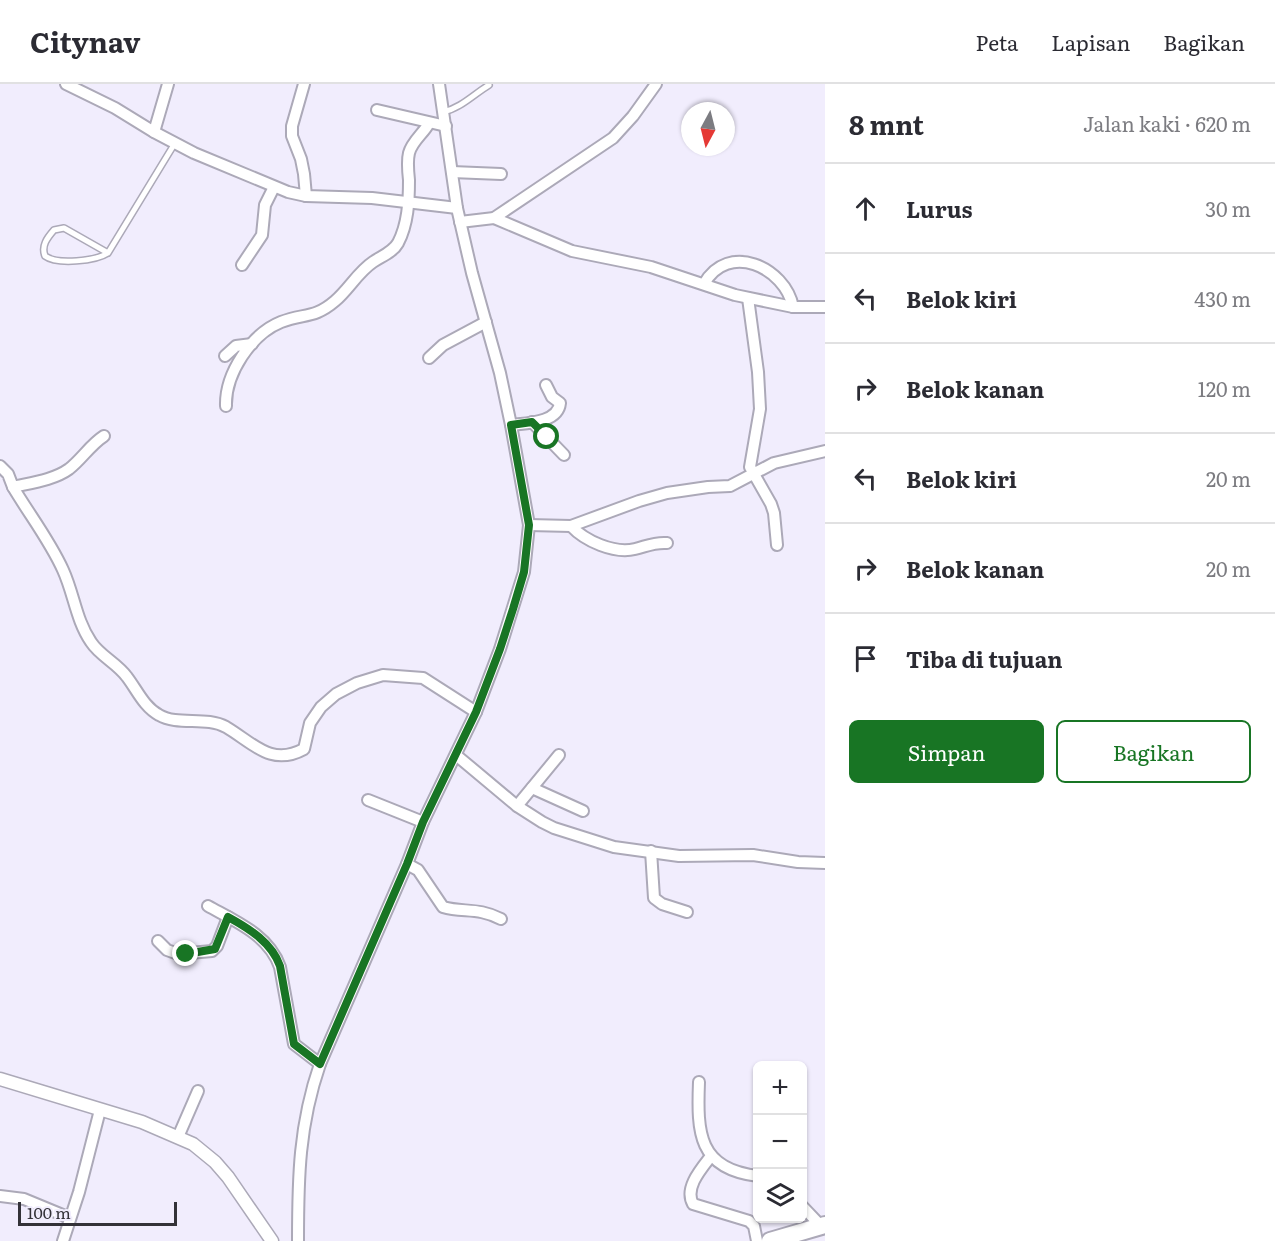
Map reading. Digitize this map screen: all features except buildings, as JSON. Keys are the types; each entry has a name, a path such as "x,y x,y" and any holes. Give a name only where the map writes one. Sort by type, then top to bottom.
{"highway":[{"path":"770,1241 823,1225"}],"street":[{"path":"66,84 115,108 175,143 274,187 306,196 372,198 457,208"},
{"path":"154,132 168,84"},
{"path":"303,84 292,126 292,136 301,159 306,196"},
{"path":"298,1241 299,1166 309,1096 320,1064 423,822 476,712 500,649 524,572 529,525 500,373 472,273 457,208 439,84"},
{"path":"460,222 494,218 613,138 633,116 656,84"},
{"path":"377,110 446,126"},
{"path":"226,406 231,378 242,357 264,332 276,324 320,313 336,300 370,264 393,250 404,230 408,204 409,152 429,123"},
{"path":"452,172 501,174"},
{"path":"242,265 262,235 265,205 274,187"},
{"path":"494,218 573,251 651,267 748,298 793,307 825,307"},
{"path":"704,284 708,277 724,266 746,261 767,270 790,294 793,307"},
{"path":"748,298 760,399 758,424 750,464 753,474 771,504 777,545"},
{"path":"429,358 443,345 486,322"},
{"path":"225,356 236,346 252,344"},
{"path":"511,425 551,417 560,403 552,397 546,385"},
{"path":"532,422 564,455"},
{"path":"13,487 35,483 68,470 88,448 104,436"},
{"path":"529,525 571,526 639,501 684,490 730,486 774,463 825,451"},
{"path":"0,466 8,474 13,487 62,568 81,624 92,644 116,665 145,703 161,717 219,724 266,753 284,755 296,754 304,749 310,723 321,707 336,694 357,683 383,675 423,678 476,712"},
{"path":"571,526 577,532 608,548 617,550 629,550 657,542 667,543"},
{"path":"456,755 517,806 554,828 614,847 679,856 753,855 798,862 825,863"},
{"path":"517,806 559,755"},
{"path":"532,788 583,811"},
{"path":"368,800 423,822"},
{"path":"651,851 654,898 662,904 687,912"},
{"path":"407,864 418,870 443,907 472,909 501,919"},
{"path":"208,906 250,930 276,955 294,1044 320,1064"},
{"path":"158,941 167,950 178,954 212,951 217,946 228,917"},
{"path":"0,1079 142,1122 193,1144 215,1162 228,1177 272,1241"},
{"path":"699,1082 700,1131 711,1156 719,1165 731,1171 753,1175"},
{"path":"178,1137 198,1091"},
{"path":"63,1241 100,1110"},
{"path":"711,1156 698,1174 690,1189 689,1197 693,1204 749,1221 754,1226 757,1241"},
{"path":"0,1196 24,1199 70,1218"},
{"path":"807,1211 823,1225"}],"lane":[{"path":"443,112 456,109 489,85"},
{"path":"108,253 64,228 54,230 46,239 43,250 45,256 55,261 95,259 108,253 175,143"}],"route":[{"path":"186,954 215,949 228,917 264,941 276,955 280,966 294,1044 320,1064 423,822 476,712 513,609 524,572 529,525 511,425 532,422 547,437"}]}
